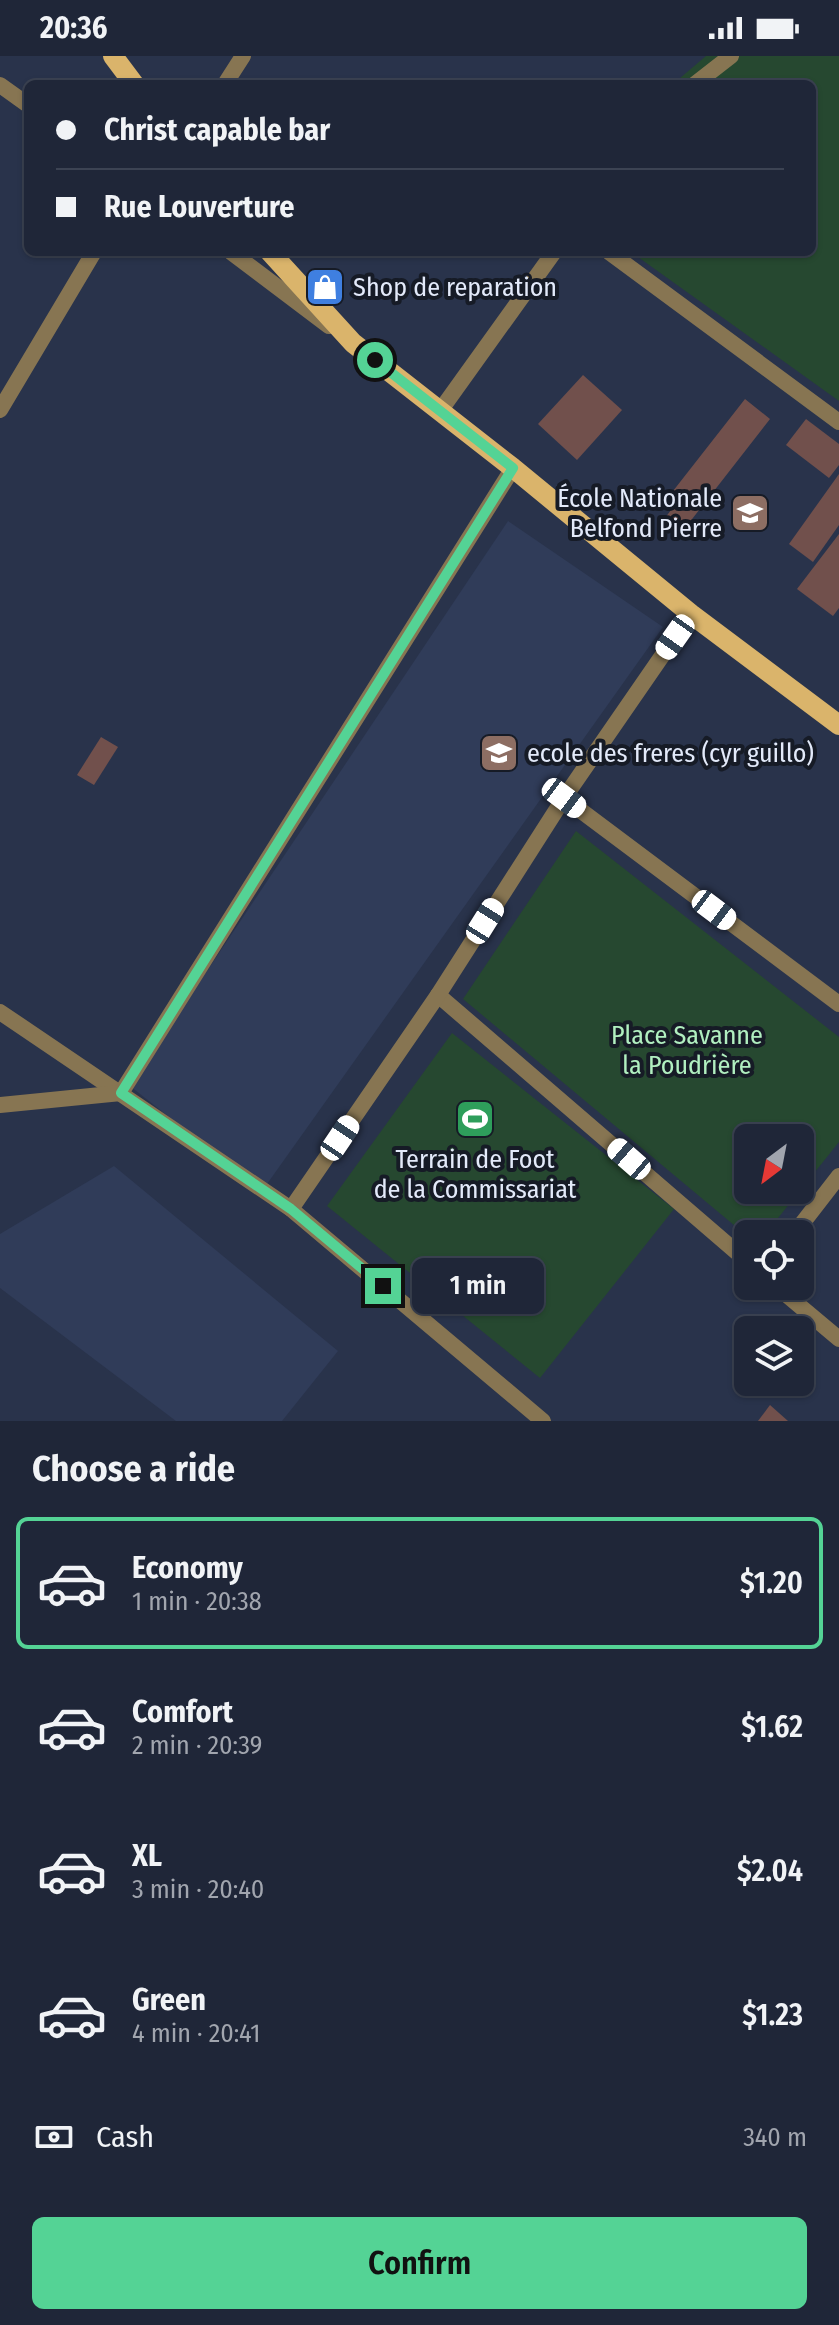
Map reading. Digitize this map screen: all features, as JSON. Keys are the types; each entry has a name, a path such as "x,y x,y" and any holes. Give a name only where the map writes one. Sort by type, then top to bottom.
{"main road":[{"path":"113,56 131,80"},
{"path":"274,256 353,343 513,468 691,614 839,725"}],"street":[{"path":"228,80 243,56"},
{"path":"700,80 731,56"},
{"path":"0,85 24,102"},
{"path":"0,410 92,256"},
{"path":"236,256 353,343"},
{"path":"440,411 551,256"},
{"path":"614,256 839,422"},
{"path":"121,1093 513,468"},
{"path":"291,1209 438,995 564,798 691,614"},
{"path":"564,798 839,1004"},
{"path":"438,995 734,1250"},
{"path":"0,1012 291,1209 543,1421"},
{"path":"0,1105 121,1093"},
{"path":"805,1220 839,1176"},
{"path":"793,1300 839,1339"}],"shaded area":[{"path":"508,521 663,627 262,1191 130,1086"},
{"path":"114,1166 338,1351 282,1421 176,1421 0,1288 0,1234"}],"green space":[{"path":"706,56 839,56 839,401 637,256 816,256 816,80 678,80"},
{"name":"Place Savanne la Poudrière","path":"576,831 839,1037 839,1142 814,1173 814,1124 734,1124 734,1204 789,1204 776,1220 734,1220 734,1225 463,999"},
{"name":"Terrain de Foot de la Commissariat","path":"452,1033 674,1209 540,1378 327,1206"}],"building":[{"path":"583,375 622,410 577,460 538,424"},
{"path":"745,399 770,419 682,532 665,518 674,506 666,500"},
{"path":"806,419 839,444 839,465 829,478 786,445"},
{"path":"839,474 839,525 813,562 789,544"},
{"path":"839,534 839,608 833,616 797,589"},
{"path":"101,737 118,747 94,785 77,775"},
{"path":"770,1405 788,1421 758,1421"}],"place":[{"name":"Shop de reparation","path":"325,287"},
{"name":"École Nationale Belfond Pierre","path":"750,513"},
{"name":"ecole des freres (cyr guillo)","path":"499,753"},
{"name":"Terrain de Foot de la Commissariat","path":"475,1119"}],"route":[{"path":"375,360 513,468 121,1093 291,1209 383,1286"}]}
